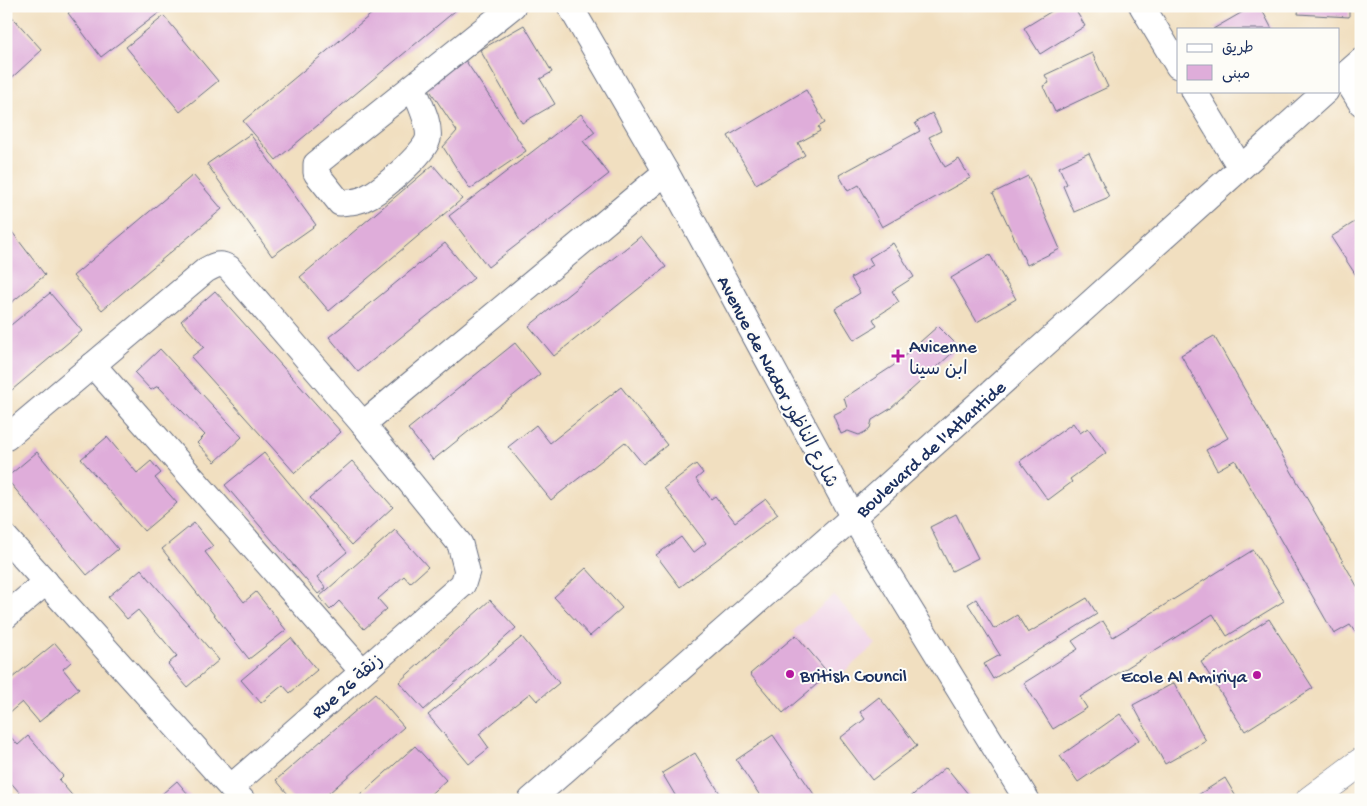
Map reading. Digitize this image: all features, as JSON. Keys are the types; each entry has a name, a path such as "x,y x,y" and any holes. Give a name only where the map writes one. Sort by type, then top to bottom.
{"highway":[{"path":"1310,800 1361,762"}],"street":[{"path":"413,86 427,127 428,137 419,156 368,197 340,203 316,174 316,164 413,86 513,6"},
{"name":"Avenue de Nador شارع الناظور","path":"570,6 666,172 853,517 1015,788 1027,800"},
{"path":"1142,6 1177,64"},
{"path":"1342,77 1361,103"},
{"path":"1195,92 1240,167"},
{"name":"Boulevard de l'Atlantide","path":"531,800 853,517 1325,92"},
{"path":"6,438 206,270 215,265 223,264 229,268 362,424 666,172"},
{"path":"93,365 362,671"},
{"name":"Rue 26 زنقة","path":"237,794 362,671 463,584 467,571 460,544 362,424"},
{"path":"6,538 237,794"},
{"path":"6,616 46,582"}],"shaded area":[{"path":"834,595 876,644 835,680 793,631"}],"building":[{"path":"77,6 168,6 101,57 68,13"},
{"path":"381,6 461,6 276,160 243,121"},
{"path":"1060,6 1073,6 1085,26 1040,54 1024,28"},
{"path":"1253,6 1260,6 1271,28 1215,28"},
{"path":"1299,6 1349,6 1349,17 1298,14"},
{"path":"6,10 42,50 6,83"},
{"path":"164,16 218,81 180,112 126,47"},
{"path":"524,25 552,72 540,79 555,104 522,123 480,50"},
{"path":"1092,53 1108,87 1055,112 1043,86 1049,83 1045,75"},
{"path":"463,57 526,151 470,189 443,147 457,131 425,83"},
{"path":"806,90 825,123 818,127 820,131 798,143 805,155 756,184 728,136"},
{"path":"932,113 941,131 929,137 945,167 959,159 970,178 882,227 859,185 848,191 839,175 920,131 915,123"},
{"path":"581,114 595,132 583,141 609,174 488,267 449,216"},
{"path":"250,134 316,225 272,256 207,164"},
{"path":"1089,153 1109,197 1074,212 1063,186 1067,184 1059,167"},
{"path":"433,165 462,199 329,311 300,277"},
{"path":"193,175 222,209 102,310 73,276"},
{"path":"1028,176 1060,249 1027,265 993,193"},
{"path":"1361,218 1361,283 1331,237"},
{"path":"6,224 45,275 6,307"},
{"path":"641,236 666,267 554,356 529,326"},
{"path":"445,243 474,278 358,372 329,337"},
{"path":"893,243 914,277 892,291 899,302 873,319 877,326 854,340 835,309 860,293 851,278 873,265 869,258"},
{"path":"990,255 1016,299 977,322 951,278"},
{"path":"215,291 341,432 295,473 191,357 204,347 181,321"},
{"path":"50,293 82,331 6,395 6,329"},
{"path":"938,326 959,347 890,409 872,420 870,428 865,432 859,435 848,431 841,434 833,415 847,408 844,398 893,366"},
{"path":"1214,336 1361,593 1361,629 1355,632 1350,625 1334,634 1235,460 1217,470 1206,450 1228,438 1181,355"},
{"path":"515,343 540,374 433,460 408,429"},
{"path":"160,349 242,437 215,462 197,443 205,435 158,386 151,390 135,373"},
{"path":"621,387 667,445 643,464 625,442 551,500 508,447 536,425 550,443"},
{"path":"1073,423 1080,433 1088,428 1106,453 1070,479 1072,482 1048,500 1020,461"},
{"path":"107,437 137,473 151,461 161,473 155,478 177,503 144,531 81,459"},
{"path":"37,452 118,549 87,575 6,478"},
{"path":"264,453 347,552 317,577 326,588 318,594 225,485"},
{"path":"352,461 393,507 352,545 310,498"},
{"path":"696,464 703,473 696,479 711,499 715,496 735,522 766,499 778,514 680,587 656,555 681,537 693,553 706,543 664,488"},
{"path":"956,514 978,558 952,571 930,527"},
{"path":"194,523 213,546 205,552 244,602 256,592 286,630 249,659 162,549"},
{"path":"395,530 428,567 410,583 404,576 378,599 387,609 364,629 339,601 330,610 319,597"},
{"path":"1253,550 1284,601 1227,636 1213,614 1080,697 1087,708 1053,729 1024,683 1078,649 1072,641 1103,621 1113,637"},
{"path":"586,568 622,608 590,636 554,597"},
{"path":"141,569 219,660 187,687 168,664 177,656 138,610 127,619 108,597"},
{"path":"1087,598 1097,614 993,679 984,664 1000,655 968,604 976,599 994,629 1017,615 1028,633"},
{"path":"490,600 516,628 424,710 399,682"},
{"name":"Ecole Al Amiriya","path":"1269,619 1313,688 1245,731 1201,662"},
{"name":"British Council","path":"796,635 829,674 783,713 750,674"},
{"path":"522,637 559,683 537,701 530,693 479,734 489,748 469,764 428,715"},
{"path":"291,638 317,670 290,693 283,685 261,703 241,680"},
{"path":"55,643 71,662 63,669 79,689 39,722 22,702 9,713 6,710 6,683"},
{"path":"1174,683 1206,741 1165,764 1133,705"},
{"path":"375,694 404,727 321,800 293,800 276,780"},
{"path":"879,697 917,746 872,780 840,738 865,719 860,712"},
{"path":"1120,714 1139,740 1078,782 1060,756"},
{"path":"6,732 18,745 28,736 63,776 59,780 76,800 26,800 6,777"},
{"path":"773,735 818,800 763,800 736,760"},
{"path":"415,746 446,780 424,800 355,800"},
{"path":"695,753 724,800 678,800 662,773"},
{"path":"946,767 973,800 907,800"},
{"path":"1225,778 1238,800 1190,800"},
{"path":"177,781 193,800 155,800"}],"place":[{"name":"Avicenne ابن سينا","path":"898,356"},
{"name":"British Council","path":"790,674"},
{"name":"Ecole Al Amiriya","path":"1257,675"}]}
